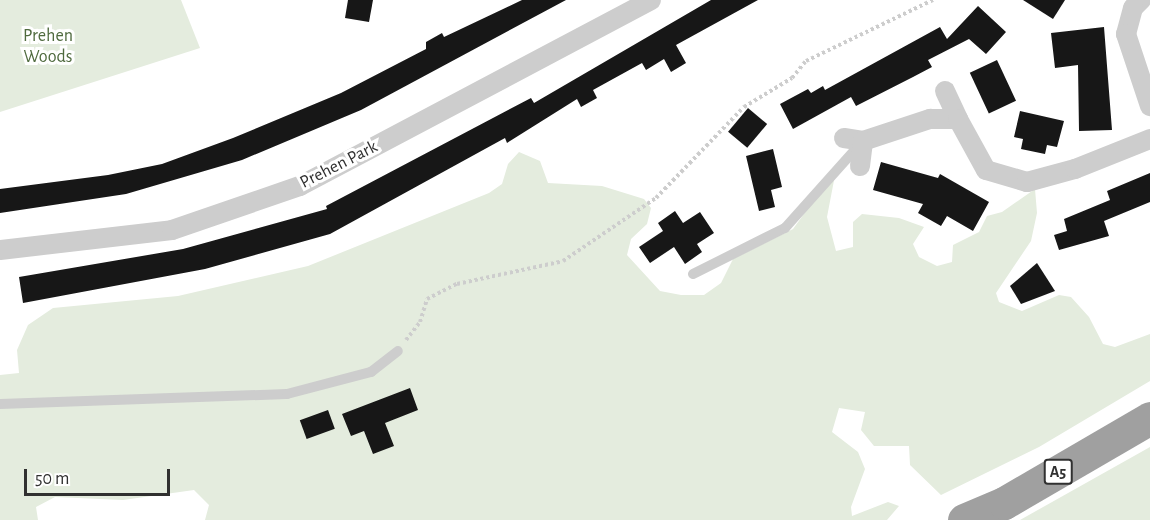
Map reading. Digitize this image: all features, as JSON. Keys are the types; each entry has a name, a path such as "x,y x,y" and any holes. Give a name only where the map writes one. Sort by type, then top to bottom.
{"highway":[{"name":"A5","path":"964,520 1004,503 1150,418"}],"street":[{"name":"Prehen Park","path":"0,250 172,230 300,186 651,0"},
{"path":"1141,0 1132,8 1126,34 1150,106"},
{"path":"945,91 986,170 1027,182 1075,170 1150,139"},
{"path":"860,166 854,139 930,119 958,118"}],"lane":[{"path":"693,274 785,228 854,139"},
{"path":"0,404 287,394 371,372 398,351"}],"path":[{"path":"398,351 420,322 428,299 458,284 563,261 656,198 744,107 792,78 806,61 933,0"}],"green space":[{"name":"Prehen Woods","path":"0,0 181,0 200,48 0,112"},
{"path":"519,152 540,161 548,183 602,186 644,199 651,208 647,224 631,239 627,255 660,291 681,295 704,295 721,283 733,259 793,229 836,170 827,217 836,251 853,247 853,222 862,214 899,218 924,227 913,244 919,257 937,266 952,262 953,245 979,232 987,216 1002,212 1035,189 1037,213 1031,241 996,293 999,302 1022,311 1059,295 1071,297 1089,317 1103,344 1115,347 1150,334 1150,381 1039,447 941,495 910,465 909,446 874,446 861,430 865,412 839,408 832,432 858,452 865,469 851,507 852,516 888,502 899,506 887,520 205,520 209,505 194,490 123,500 55,497 36,507 38,520 0,520 0,375 19,373 17,350 28,325 53,308 178,296 308,266 489,193 502,184 508,164"},
{"path":"1150,447 1150,520 1020,520"}],"building":[{"path":"348,0 373,0 369,22 345,18"},
{"path":"522,0 566,0 361,110 242,160 126,194 0,213 0,189 108,175 162,164 233,138 341,93 426,49 426,42 442,33 444,37"},
{"path":"711,0 758,0 676,45 686,63 671,72 664,59 646,70 642,63 593,90 597,98 581,107 577,99 507,143 505,138 330,234 205,269 23,303 19,277 183,249 327,209 326,206 531,98 534,103"},
{"path":"1023,0 1065,0 1053,19"},
{"path":"978,6 1006,32 986,54 969,39 928,60 932,67 913,77 856,106 851,97 793,129 780,104 808,89 811,93 823,86 825,90 940,27 947,39"},
{"path":"1104,27 1112,130 1079,131 1078,65 1055,68 1051,33"},
{"path":"997,60 1016,101 989,113 970,73"},
{"path":"748,108 767,124 747,148 728,132"},
{"path":"1020,111 1064,121 1057,147 1047,145 1045,154 1021,149 1023,139 1014,137"},
{"path":"773,149 782,187 771,190 775,207 759,211 746,156"},
{"path":"881,162 938,178 940,174 989,202 973,231 947,216 941,226 918,213 923,204 873,190"},
{"path":"1150,173 1150,202 1104,221 1109,236 1059,250 1054,235 1067,231 1064,219 1110,200 1107,191"},
{"path":"675,211 683,223 700,212 714,233 697,244 702,252 685,264 674,247 650,263 639,247 663,231 658,223"},
{"path":"1037,263 1055,291 1021,304 1010,286"},
{"path":"410,388 418,410 385,423 394,446 373,454 364,431 351,436 342,414"},
{"path":"328,410 335,429 307,439 300,420"}]}
